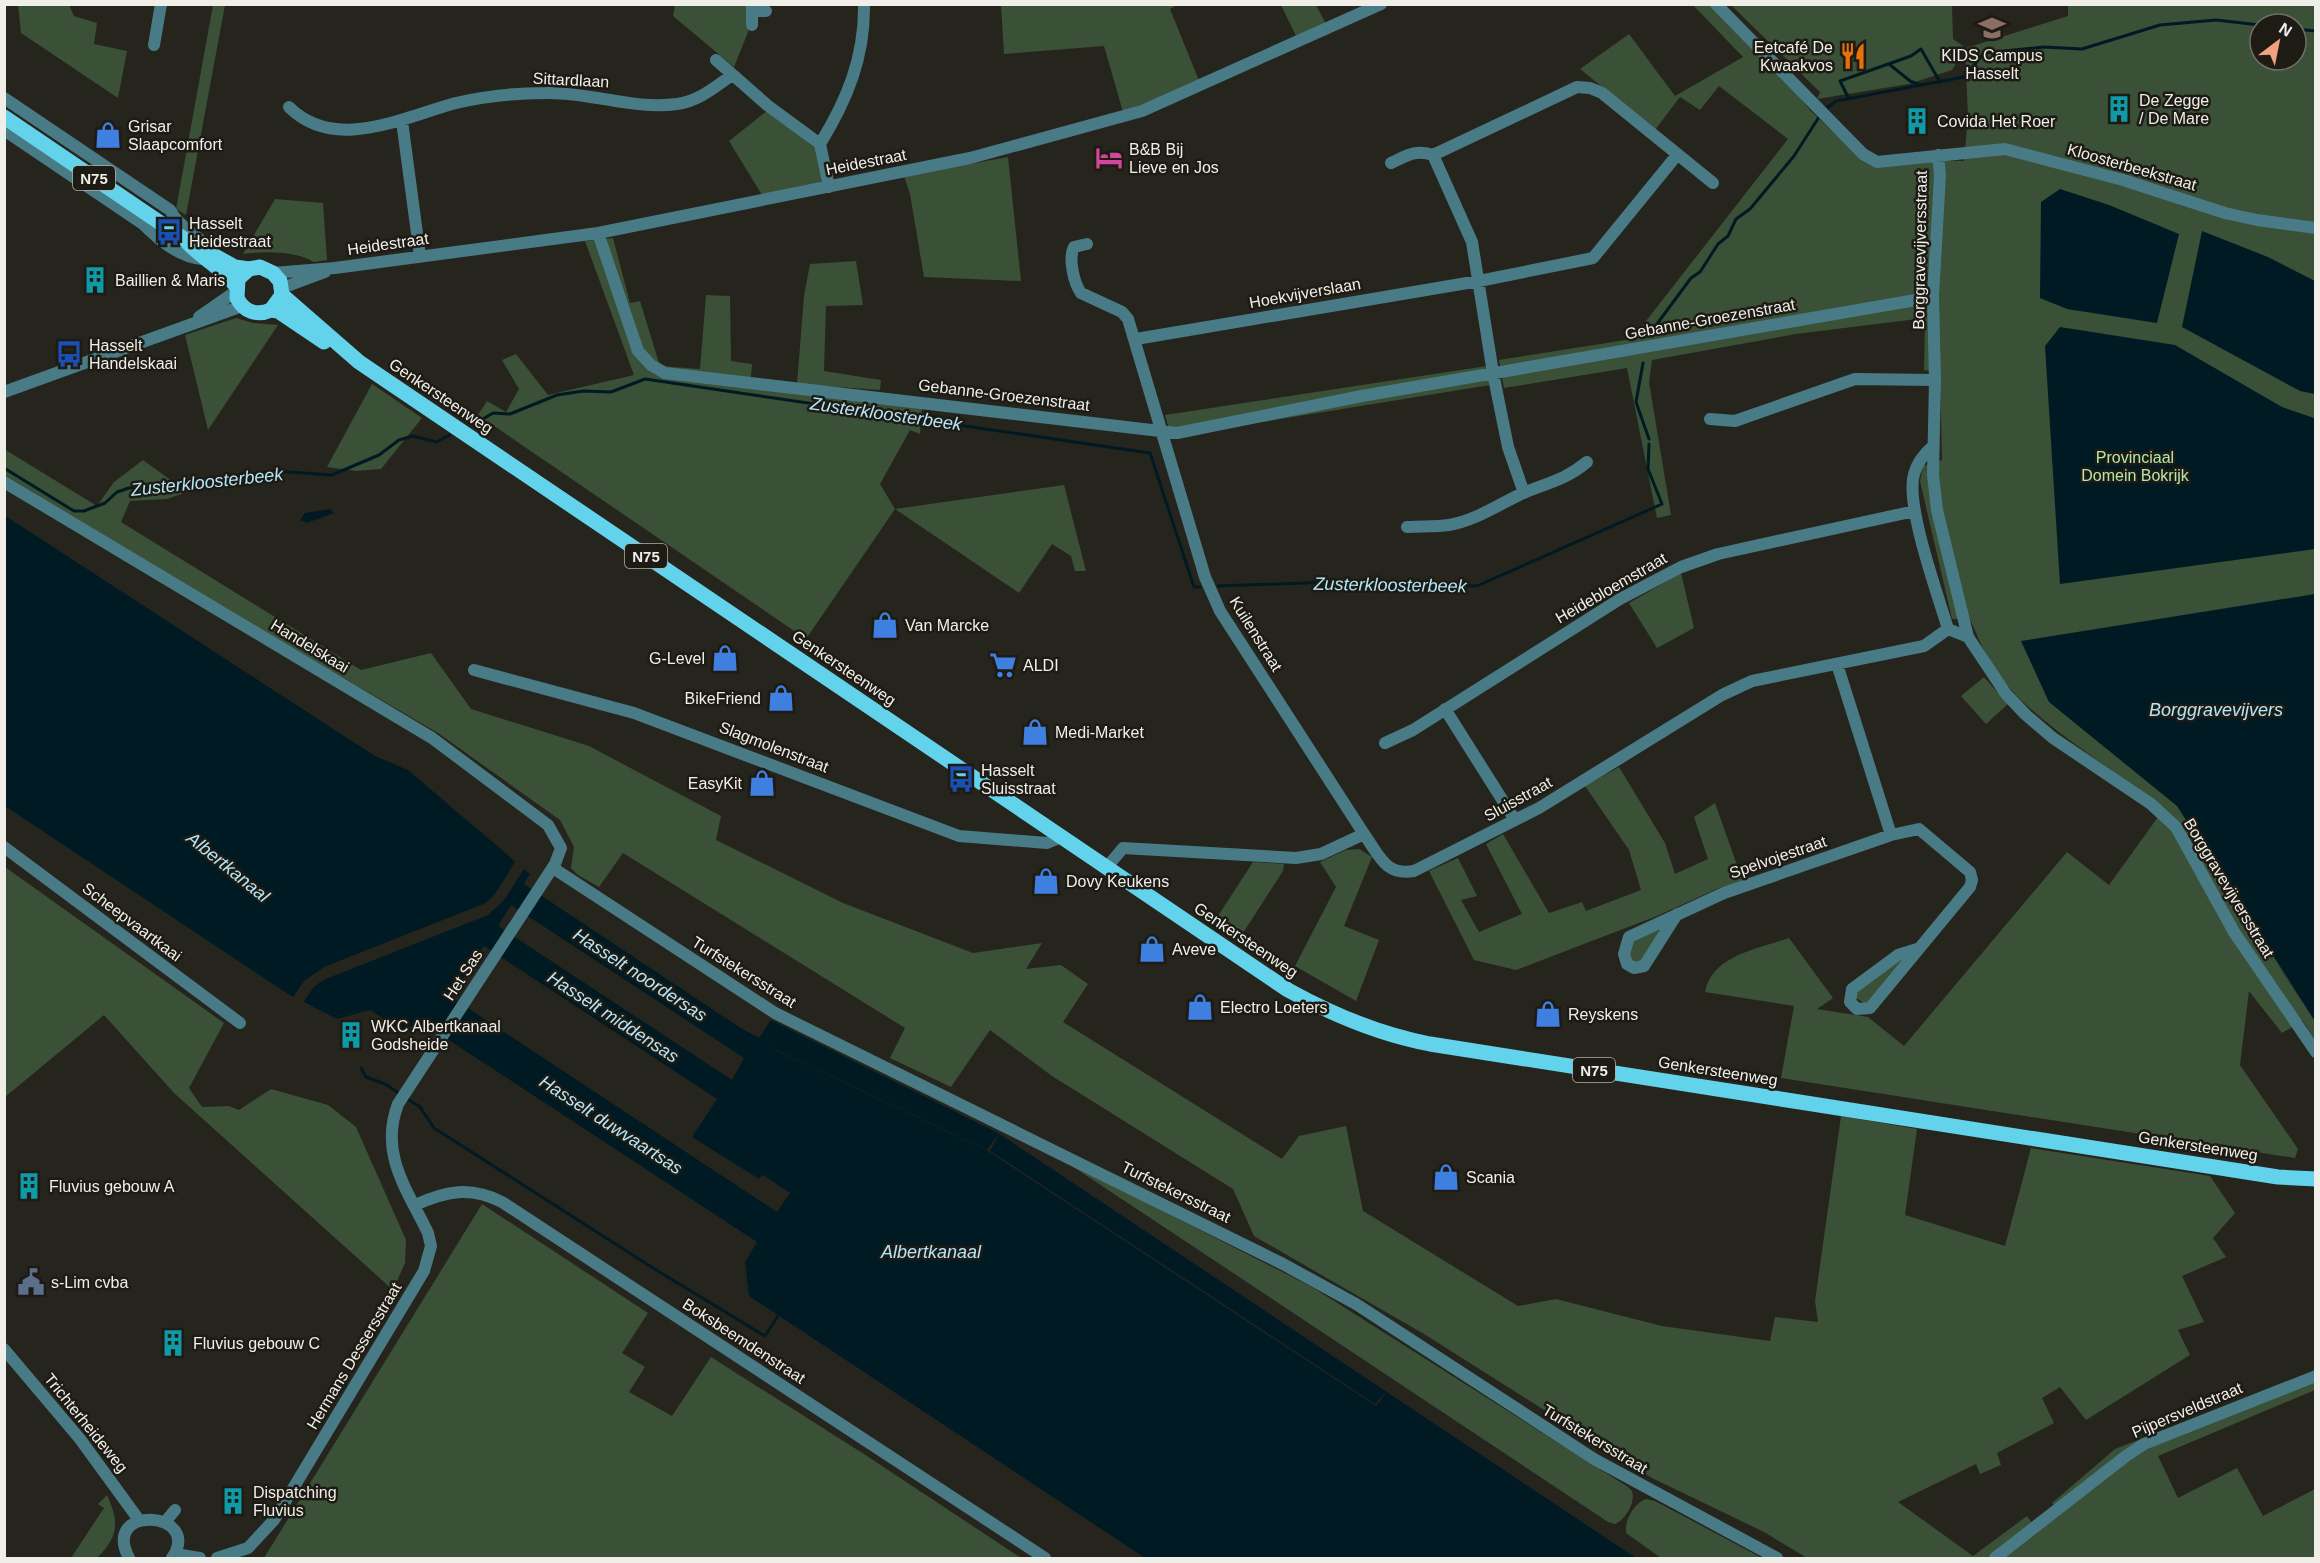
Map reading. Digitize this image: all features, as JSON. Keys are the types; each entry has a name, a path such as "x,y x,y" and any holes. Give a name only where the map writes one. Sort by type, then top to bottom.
{"main road":[{"name":"N75","path":"4,117 206,254 235,267 249,269 260,267 273,273"},
{"name":"N75","path":"206,254 228,277 242,306"},
{"path":"235,289 241,274 249,269"},
{"name":"Genkersteenweg","path":"273,273 282,291 346,353"},
{"path":"271,310 282,291"},
{"name":"Genkersteenweg","path":"242,306 257,314 271,310 278,311 326,343 346,353 1288,990 1335,1015 1407,1040 2278,1177 2316,1187"},
{"name":"Genkersteenweg","path":"2278,1177 2316,1179"}],"street":[{"path":"154,45 161,4"},
{"path":"820,144 840,110 852,82 862,48 864,4"},
{"name":"Heidestraat","path":"273,273 335,268 598,233 970,158 1143,111 1381,4"},
{"name":"Borggravevijversstraat","path":"1716,4 1863,154 1877,162 1938,156 1940,175 1933,297 1935,380 1932,447 1937,510 1968,637 2006,694 2026,715 2053,738 2151,804 2176,827 2234,932 2316,1052"},
{"path":"752,25 757,9"},
{"path":"716,60 820,144 829,187"},
{"name":"Sittardlaan","path":"289,107 302,120 318,126 361,129 402,121 456,104 502,96 548,93 654,105 679,104 702,97 732,75"},
{"path":"1391,163 1413,153 1423,152 1433,155 1577,87 1590,88 1602,93 1713,183"},
{"path":"4,98 170,210 178,222 201,237 206,254 189,258 4,130"},
{"path":"402,121 420,256"},
{"name":"Kloosterbeekstraat","path":"1938,156 2005,149 2123,180 2225,213 2316,228"},
{"path":"1433,155 1472,242 1493,373 1508,447 1524,493"},
{"name":"Hoekvijverslaan","path":"1136,339 1479,281 1593,258 1677,155"},
{"name":"Gebanne-Groezenstraat","path":"598,233 638,351 651,365 664,373 1177,433 1493,373 1933,297"},
{"path":"1087,244 1074,247 1071,254 1077,287 1081,293 1122,312 1128,319 1136,339 1160,432"},
{"name":"Heidestraat","path":"282,291 335,268"},
{"path":"192,323 235,289"},
{"path":"4,392 242,306"},
{"path":"1710,419 1735,421 1855,379 1935,380"},
{"name":"Kuilenstraat","path":"1160,432 1205,577 1220,611 1364,834"},
{"path":"1932,447 1921,458 1913,475 1915,511 1948,629 1968,637"},
{"path":"1407,527 1458,523 1524,493 1547,486 1587,462"},
{"name":"Handelskaai","path":"4,482 432,738 548,825 561,848 549,874"},
{"name":"Heidebloemstraat","path":"1385,743 1413,730 1620,599 1681,567 1718,554 1915,511"},
{"name":"Sluisstraat","path":"1364,834 1388,868 1400,873 1414,872 1515,820 1722,695 1752,681 1924,646 1948,629"},
{"path":"1837,664 1892,835"},
{"name":"Slagmolenstraat","path":"474,670 634,713 959,836 1047,843 1061,837"},
{"path":"1445,709 1515,820"},
{"name":"Spelvojestraat","path":"1677,914 1663,932 1644,966 1634,968 1627,964 1624,954 1629,937 1677,914 1724,893 1892,835 1919,828 1970,873 1972,880 1970,887 1870,1008 1857,1009 1850,1002 1849,996 1852,988 1898,955 1917,949"},
{"path":"1107,867 1123,848 1296,858 1322,854 1364,834"},
{"name":"Scheepvaartkaai","path":"4,847 240,1023"},
{"name":"Het Sas","path":"390,1135 398,1104 549,874"},
{"name":"Turfstekersstraat","path":"549,874 775,1013 1293,1270 1356,1304 1594,1459 1777,1558"},
{"name":"Hermans Dessersstraat","path":"217,1558 248,1548 274,1520 424,1271 431,1246 428,1233 397,1168 390,1135"},
{"name":"Boksbeemdenstraat","path":"415,1205 454,1191 487,1194 502,1202 1045,1558"},
{"name":"Trichterheideweg","path":"4,1349 80,1439 139,1521"},
{"name":"Pijpersveldstraat","path":"1995,1558 2126,1455 2144,1444 2316,1376"},
{"path":"165,1522 175,1510"},
{"path":"128,1558 125,1549 127,1532 139,1521 148,1518 165,1522 176,1537 174,1556 200,1558"}],"green space":[{"path":"18,5 69,5 74,16 97,23 94,44 127,51 118,98 21,33"},
{"path":"213,5 225,5 186,215 176,209"},
{"path":"675,5 746,5 746,26 750,27 734,67 673,16"},
{"path":"1001,5 1177,5 1170,9 1200,83 1123,112 1104,46 1004,54"},
{"path":"1281,5 1316,5 1326,24 1297,38"},
{"name":"Provinciaal Domein Bokrijk","path":"1693,5 1710,5 1769,61 1811,111 1861,159 1964,161 1968,117 1965,49 1952,70 1909,84 1817,99 1820,92 1731,5 1952,5 1953,39 1966,48 2068,16 2068,5 2315,5 2315,1019 2275,961 2315,1021 2315,1040 2303,1021 2282,1033 2249,991 2240,1065 2298,1149 2295,1158 1781,1078 1794,1006 1705,992 1709,980 1726,962 1751,950 1789,938 1833,998 1817,1009 1868,1017 1904,1046 2067,852 2109,885 2163,810 2026,705 1992,665 1970,619 1952,619 1920,481 1923,466 1942,460 1940,373 1924,370 1925,318 1796,334 1652,360 1649,382 1671,515 1657,518 1627,368 1504,388 1499,360 1632,339 1788,139 1719,86 1700,110 1680,97 1655,130 1580,69 1629,34 1675,96 1743,57"},
{"path":"767,111 816,149 822,182 762,195 729,141"},
{"path":"1008,157 1021,281 924,277 910,194 904,176"},
{"path":"275,199 323,203 327,260 314,262 307,258 280,253 243,254"},
{"path":"613,238 630,303 640,301 660,366 700,369 706,295 730,296 731,361 752,364 750,388 922,408 920,434 910,430 880,484 895,509 806,639 478,415 487,401 506,412 519,389 502,360 516,354 548,395 634,375 585,241"},
{"path":"856,261 863,305 826,306 824,371 881,380 880,390 797,384 804,296 810,264"},
{"path":"236,318 253,323 278,325 208,430 185,335"},
{"path":"1487,366 1490,385 1171,437 1165,415"},
{"path":"372,384 422,418 381,469 356,471 327,467"},
{"path":"4,449 97,506 114,482 143,460 187,492 167,499 130,501 121,522 361,670 431,653 471,709 589,746 721,816 716,840 843,903 973,953 1042,943 1026,969 1061,965 1088,984 1063,1022 1282,1159 1299,1136 1346,1126 1363,1211 1518,1306 1556,1299 1662,1326 1770,1341 1775,1317 1818,1322 1815,1301 1841,1116 1917,1129 1905,1215 2005,1246 2031,1148 2210,1176 2235,1213 2213,1238 2226,1257 2182,1276 2204,1322 2178,1330 2190,1355 2086,1420 2060,1387 2042,1398 2054,1423 1997,1453 2001,1465 1980,1474 1976,1464 1898,1502 1973,1556 2027,1516 2037,1530 2060,1513 2052,1503 2115,1449 2315,1371 2315,1390 2158,1456 2178,1498 2237,1468 2263,1516 2315,1489 2315,1558 1807,1558 1764,1532 1652,1478 1424,1334 1254,1236 1233,1189 1052,1076 990,1030 951,1087 890,1058 905,1028 623,853 599,887 578,875 571,868 574,847 560,820 438,733 133,555 5,475"},
{"path":"1064,485 1086,571 1075,571 1071,556 1052,544 1019,593 895,509"},
{"path":"1681,573 1694,628 1657,648 1629,603"},
{"path":"1984,677 2008,704 1986,724 1961,696"},
{"path":"1619,767 1665,843 1675,874 1708,859 1694,817 1715,803 1743,882 1719,888 1657,916 1516,970 1474,960 1429,871 1458,858 1477,896 1461,900 1479,932 1522,914 1486,844 1503,834 1549,913 1582,902 1586,911 1641,890 1629,850 1585,786"},
{"path":"1359,849 1372,857 1344,926 1379,940 1356,1001 1295,966 1336,887 1320,862 1346,850"},
{"path":"1253,862 1284,864 1283,871 1241,936 1216,919"},
{"path":"5,867 224,1023 189,1088 202,1107 229,1106 239,1110 271,1089 328,1105 356,1127 406,1240 405,1263 393,1290 174,1093 104,1015 5,1097"},
{"path":"1658,928 1659,932 1639,963 1632,962 1627,954 1631,939"},
{"path":"1899,958 1903,961 1870,1002 1864,1003 1856,998 1858,987"},
{"path":"1066,1162 1312,1287 1628,1487 1633,1495 1629,1510 1619,1522 1615,1524 1608,1522"},
{"path":"482,1204 648,1313 622,1353 645,1367 629,1392 672,1416 711,1357 867,1456 1021,1558 264,1558"},
{"path":"107,1495 115,1522 113,1536 109,1543 97,1558 71,1558 104,1508 98,1504"},
{"path":"1646,1499 1655,1501 1762,1558 1661,1558 1626,1533 1631,1513 1638,1504"}],"water":[{"path":"2060,189 2109,205 2179,234 2157,323 2067,309 2040,298 2041,202"},
{"path":"2202,231 2268,257 2315,281 2315,394 2300,391 2182,327"},
{"path":"2060,327 2175,345 2282,407 2314,418 2315,549 2060,584 2045,346"},
{"path":"330,509 334,513 307,523 300,520 305,513"},
{"name":"Albertkanaal","path":"4,515 375,756 408,770 530,874 524,884 739,1027 759,1038 771,1020 998,1133 1636,1558 1145,1558 749,1296 745,1262 757,1242 429,1027 423,1035 410,1026 403,1031 370,1010 337,1019 288,994 5,806","holes":["511,905 744,1058 732,1080 498,926","484,946 717,1099 692,1137 759,1179 763,1175 790,1193 777,1212 451,997"]},
{"name":"Borggravevijvers","path":"2316,594 2315,1021 2177,806 2049,702 2021,641"}],"pier":[{"path":"517,859 526,866 504,900 488,915 323,980 313,988 302,1004 292,999 304,981 324,967 486,903 495,894"},
{"path":"757,1038 779,1051 987,1150 1000,1132 990,1151 1375,1404 1388,1390 1376,1406 988,1151 778,1051"}],"waterway":[{"name":"Zusterkloosterbeek","path":"1827,108 1836,101 1964,77 1984,53 2044,47 2082,49 2160,25 2216,20 2248,24"},
{"name":"Zusterkloosterbeek","path":"2308,30 2316,31"},
{"path":"1849,99 1840,81 1911,56 1921,49 1940,82"},
{"path":"1889,64 1910,81 1920,85"},
{"name":"Zusterkloosterbeek","path":"1651,332 1691,278 1700,272 1718,244 1728,236 1736,219 1750,209 1794,156 1819,117"},
{"name":"Zusterkloosterbeek","path":"1643,363 1636,402 1649,439"},
{"name":"Zusterkloosterbeek","path":"483,419 493,413 510,414 557,395 583,391 611,392 645,379 1150,453 1194,587 1200,587"},
{"name":"Zusterkloosterbeek","path":"4,468 74,511 84,511 105,503 117,492 129,488 185,485 274,471 332,475 379,455 399,440 413,436 436,442 450,435"},
{"name":"Zusterkloosterbeek","path":"1218,586 1333,582 1477,586 1662,504 1648,469 1649,444"},
{"path":"361,1068 366,1077 385,1084 400,1094"},
{"path":"406,1098 420,1107 434,1128 653,1268 765,1336 778,1316"}],"place":[{"name":"KIDS Campus Hasselt","path":"1992,28"},
{"name":"Eetcafé De Kwaakvos","path":"1853,56"},
{"name":"De Zegge / De Mare","path":"2119,109"},
{"name":"Covida Het Roer","path":"1917,121"},
{"name":"Grisar Slaapcomfort","path":"108,135"},
{"name":"B&B Bij Lieve en Jos","path":"1109,158"},
{"name":"Hasselt Heidestraat","path":"169,232"},
{"name":"Baillien & Maris","path":"95,280"},
{"name":"Hasselt Handelskaai","path":"69,354"},
{"name":"Van Marcke","path":"885,625"},
{"name":"G-Level","path":"725,658"},
{"name":"ALDI","path":"1003,665"},
{"name":"BikeFriend","path":"781,698"},
{"name":"Medi-Market","path":"1035,732"},
{"name":"Hasselt Sluisstraat","path":"961,779"},
{"name":"EasyKit","path":"762,783"},
{"name":"Dovy Keukens","path":"1046,881"},
{"name":"Aveve","path":"1152,949"},
{"name":"Electro Loeters","path":"1200,1007"},
{"name":"Reyskens","path":"1548,1014"},
{"name":"WKC Albertkanaal Godsheide","path":"351,1035"},
{"name":"Scania","path":"1446,1177"},
{"name":"Fluvius gebouw A","path":"29,1186"},
{"name":"s-Lim cvba","path":"31,1282"},
{"name":"Fluvius gebouw C","path":"173,1343"},
{"name":"Dispatching Fluvius","path":"233,1501"}],"water label":[{"name":"Hasselt noordersas","path":"640,975"},
{"name":"Hasselt middensas","path":"613,1017"},
{"name":"Hasselt duwvaartsas","path":"611,1125"}]}
